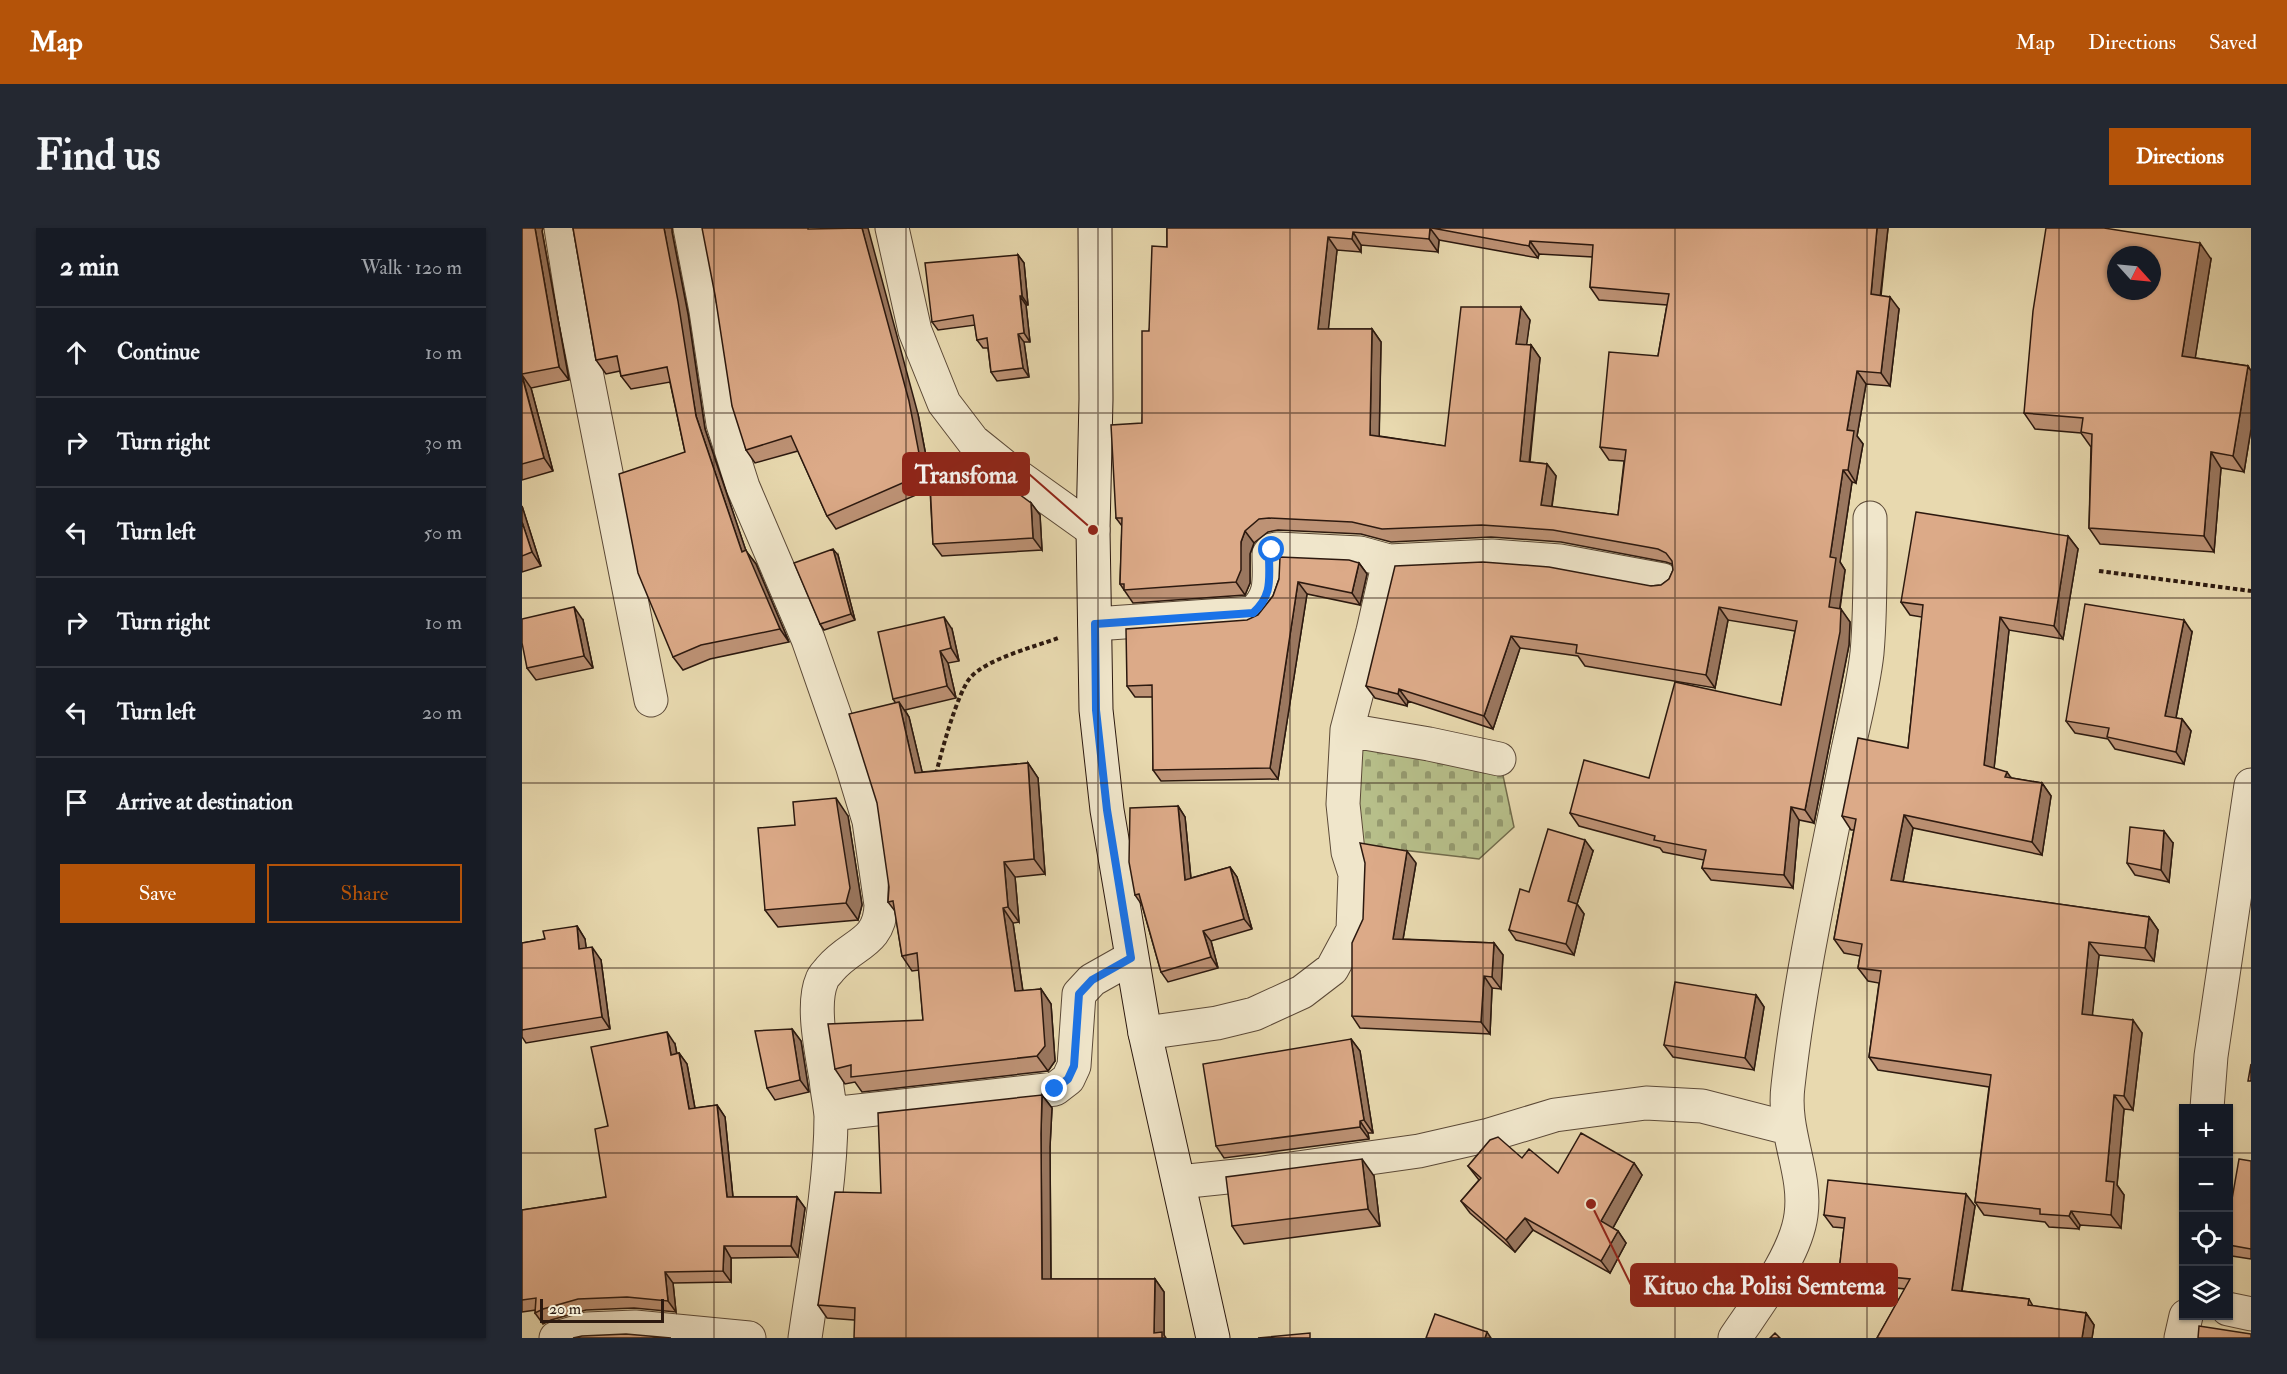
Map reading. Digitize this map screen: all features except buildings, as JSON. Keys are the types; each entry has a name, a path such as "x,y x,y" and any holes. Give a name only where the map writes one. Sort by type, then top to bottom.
{"street":[{"path":"561,228 575,316 651,700"},
{"path":"690,228 727,434 743,487 812,649 869,821 881,905 881,918 877,929 839,959 822,979 818,1002 820,1042 831,1114 822,1218 805,1338"},
{"path":"892,228 915,331 944,403 973,441 1009,470 1093,530"},
{"path":"1095,228 1096,387 1093,530 1098,732 1107,810 1145,1033 1213,1338"},
{"path":"1735,1338 1776,1275 1794,1238 1801,1216 1802,1187 1788,1128 1787,1089 1799,1005 1867,655 1870,518"},
{"path":"1095,624 1253,613 1268,593 1269,554 1272,550 1277,549 1360,553 1389,561 1492,556 1560,561 1663,580"},
{"path":"1145,1033 1218,1023 1254,1014 1302,992 1332,969 1353,930 1355,873 1348,852 1343,804 1347,730 1389,561"},
{"path":"1347,730 1499,759"},
{"path":"2207,1104 2211,1056 2251,785"},
{"path":"831,1114 1055,1089 1068,1079 1074,1066 1079,994 1092,980 1131,958"},
{"path":"1179,1182 1256,1174 1419,1151 1489,1135 1555,1115 1646,1103 1702,1106 1788,1128"},
{"path":"2233,1310 2251,1314"},
{"path":"2181,1338 2185,1320"},
{"path":"556,1338 587,1329 635,1327 749,1338"}],"path":[{"path":"2099,571 2251,591"},
{"path":"934,781 956,708 970,678 993,662 1095,624"}],"green space":[{"path":"1342,721 1501,766 1514,827 1479,859 1351,844"}],"place":[{"name":"Transfoma","path":"1093,530"},
{"name":"Kituo cha Polisi Semtema","path":"1591,1204"}],"route":[{"path":"1055,1089 1068,1079 1074,1066 1079,994 1092,980 1131,958 1107,810 1096,710 1095,624 1253,613 1268,593 1269,554 1272,550"}]}
